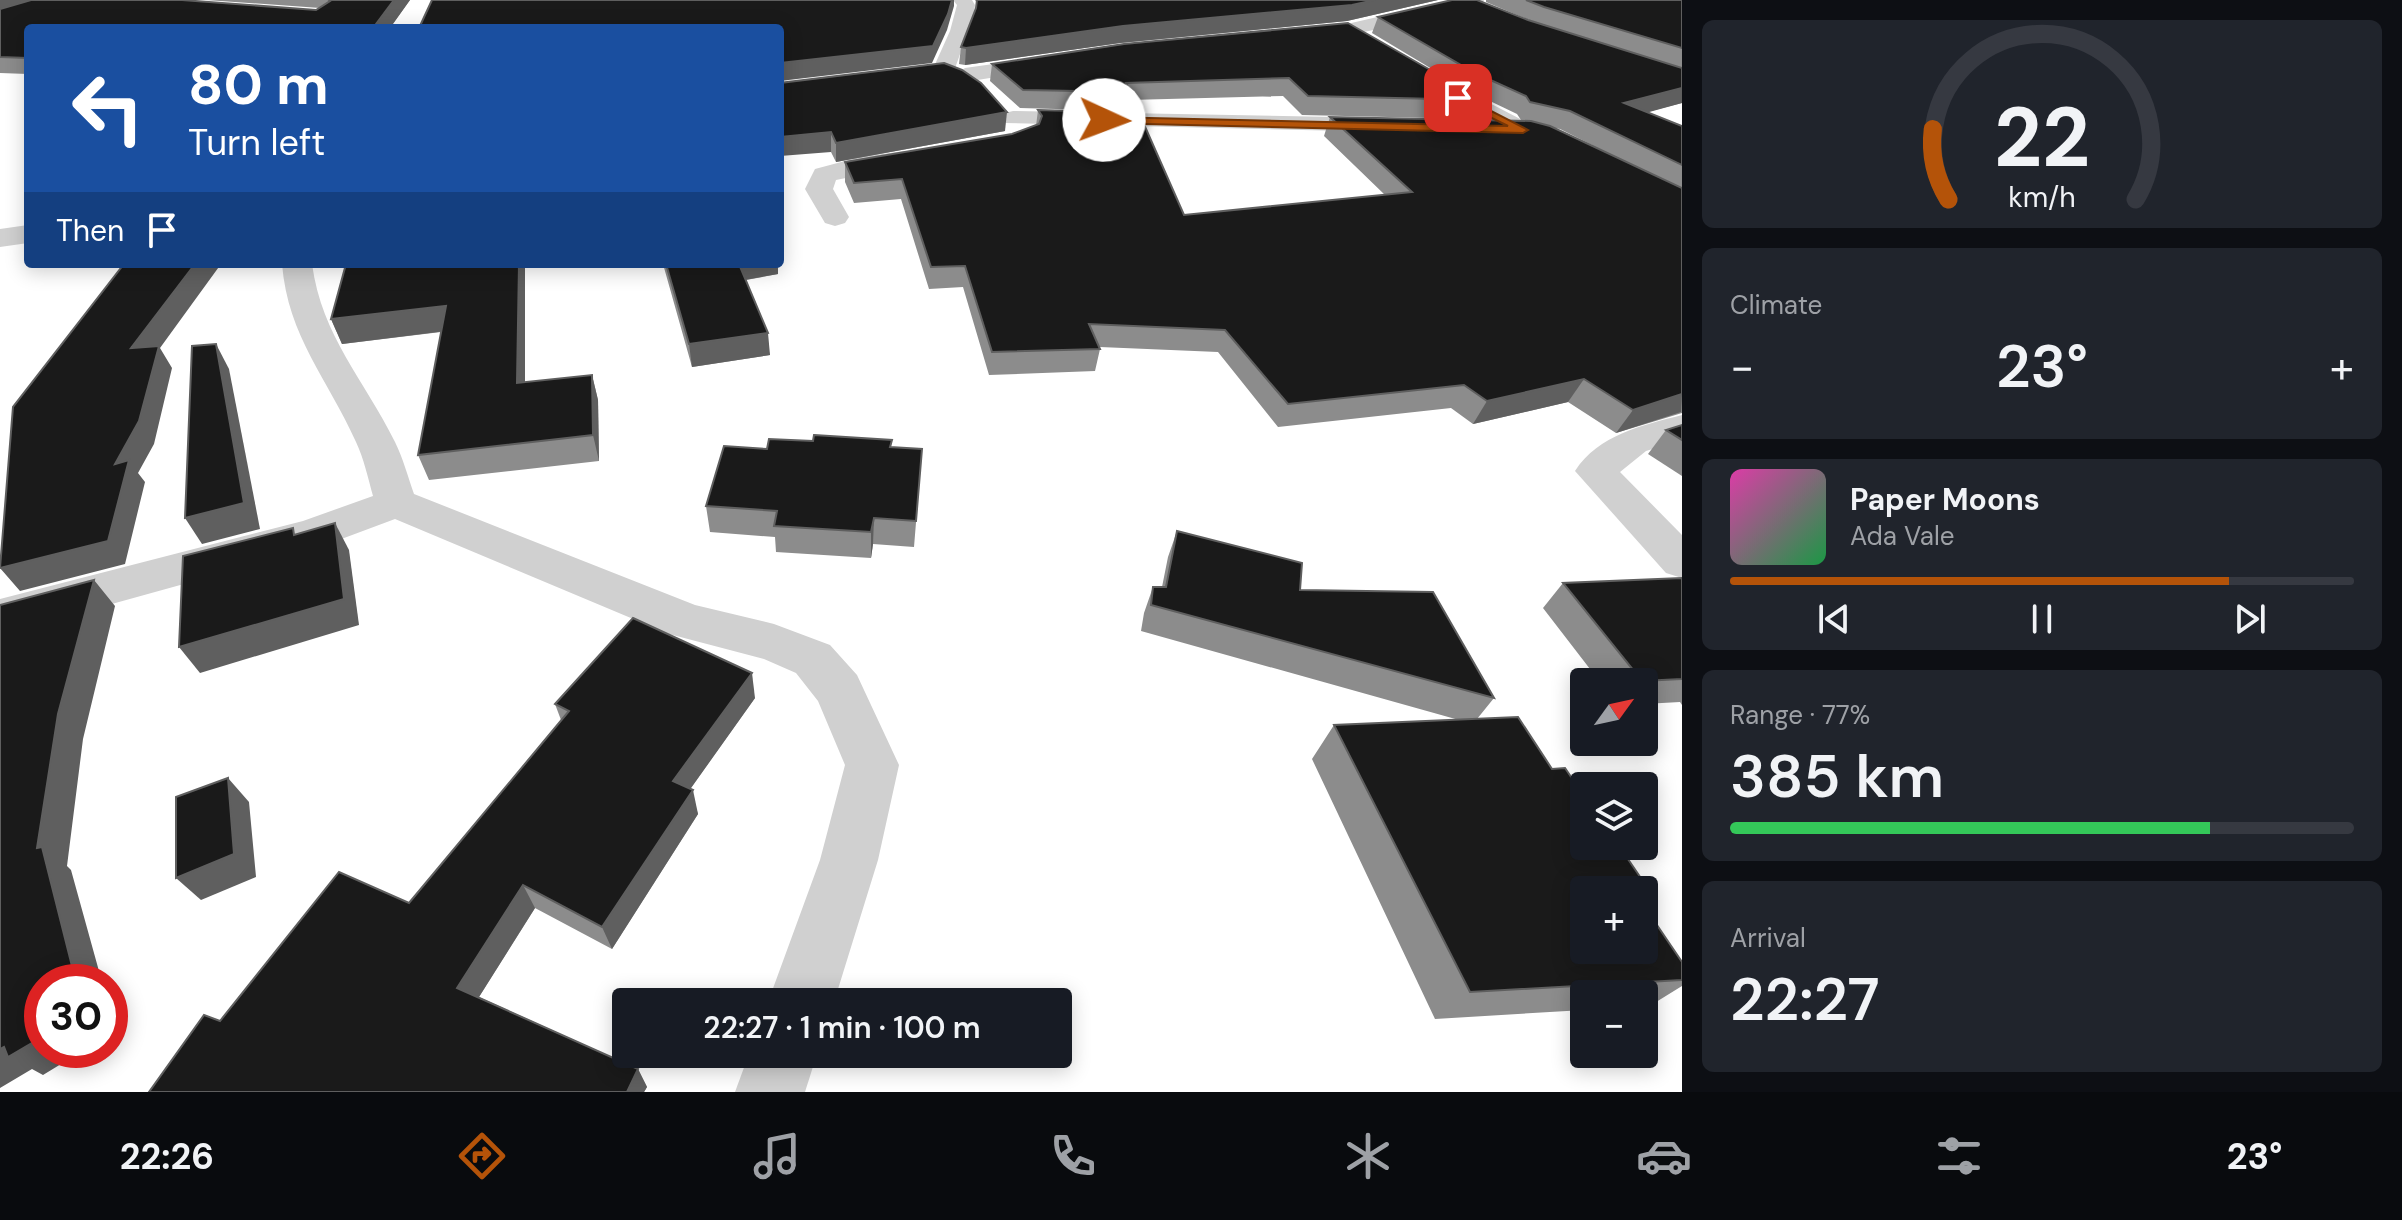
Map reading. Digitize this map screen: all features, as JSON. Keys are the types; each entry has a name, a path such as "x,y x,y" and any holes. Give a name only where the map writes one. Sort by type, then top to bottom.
{"street":[{"path":"962,0 966,5 964,28 951,45 985,100"},
{"path":"1273,37 1345,21 1373,35 1471,2 1492,14"},
{"path":"985,100 1076,58"},
{"path":"1415,70 1458,98 1523,130"},
{"path":"917,75 985,100 1405,126"},
{"path":"1468,127 1523,130 1550,137"},
{"path":"835,217 819,189 824,175 860,165 924,157"},
{"path":"0,238 24,235"},
{"path":"297,268 298,287 320,350 373,435 396,503"},
{"path":"1682,427 1632,442 1595,471 1682,562"},
{"path":"0,617 313,533 396,503 686,621 774,643 813,659 839,690 872,765 849,860 806,988"},
{"path":"770,1092 778,1068"}],"building":[{"path":"31,0 182,0 316,10 329,0 394,0 376,24 24,24 24,58 0,57 0,9"},
{"path":"432,0 952,0 933,46 784,63 784,24 421,24"},
{"path":"977,0 1375,0 1352,5 1123,26 961,47"},
{"path":"1452,0 1477,0 1528,20 1682,68 1682,88 1624,103 1682,126 1682,165 1570,111 1530,102 1526,96 1475,73 1378,17"},
{"path":"1526,0 1682,0 1682,48 1544,7"},
{"path":"1348,23 1483,100 1308,96 1289,78 1126,83 1131,92 1023,90 992,64 1124,44"},
{"path":"944,63 962,70 981,83 1007,112 836,143 831,132 784,137 784,83"},
{"path":"1038,110 1139,113 1184,215 1412,192 1330,117 1531,121 1550,126 1682,188 1682,394 1633,410 1584,379 1487,401 1464,385 1288,404 1225,330 1089,324 1100,349 992,352 965,266 931,267 902,179 854,183 845,162 1012,134 1039,124 1042,116"},
{"path":"121,268 192,268 131,348 159,346 139,421 115,464 129,460 108,541 0,568 13,407"},
{"path":"345,268 519,268 517,383 592,375 593,435 418,455 446,306 331,319"},
{"path":"667,268 741,268 768,333 689,344"},
{"path":"216,344 244,503 185,518 192,346"},
{"path":"1682,425 1682,440 1666,430"},
{"path":"814,435 892,440 890,447 922,449 916,521 874,518 871,532 774,526 777,511 706,506 724,446 767,449 769,439 813,441"},
{"path":"335,523 344,599 179,647 183,556 293,528 294,535"},
{"path":"1177,531 1302,563 1300,590 1433,592 1494,698 1151,605 1153,587 1166,587"},
{"path":"1682,578 1682,679 1658,680 1658,668 1632,668 1563,583"},
{"path":"94,580 58,714 37,848 42,847 71,964 24,964 24,1048 8,1057 4,1047 0,1049 0,605"},
{"path":"633,618 752,673 673,781 693,790 602,927 523,885 457,988 612,1057 612,1068 638,1069 627,1092 149,1092 204,1015 220,1021 339,872 409,903 569,711 555,704"},
{"path":"1518,717 1552,769 1565,768 1570,775 1570,860 1629,860 1639,876 1570,876 1570,964 1658,964 1658,927 1682,962 1682,980 1570,980 1570,986 1470,992 1334,725"},
{"path":"228,778 234,854 176,878 176,797"}],"route":[{"path":"1104,120 1523,130 1458,98"}]}
